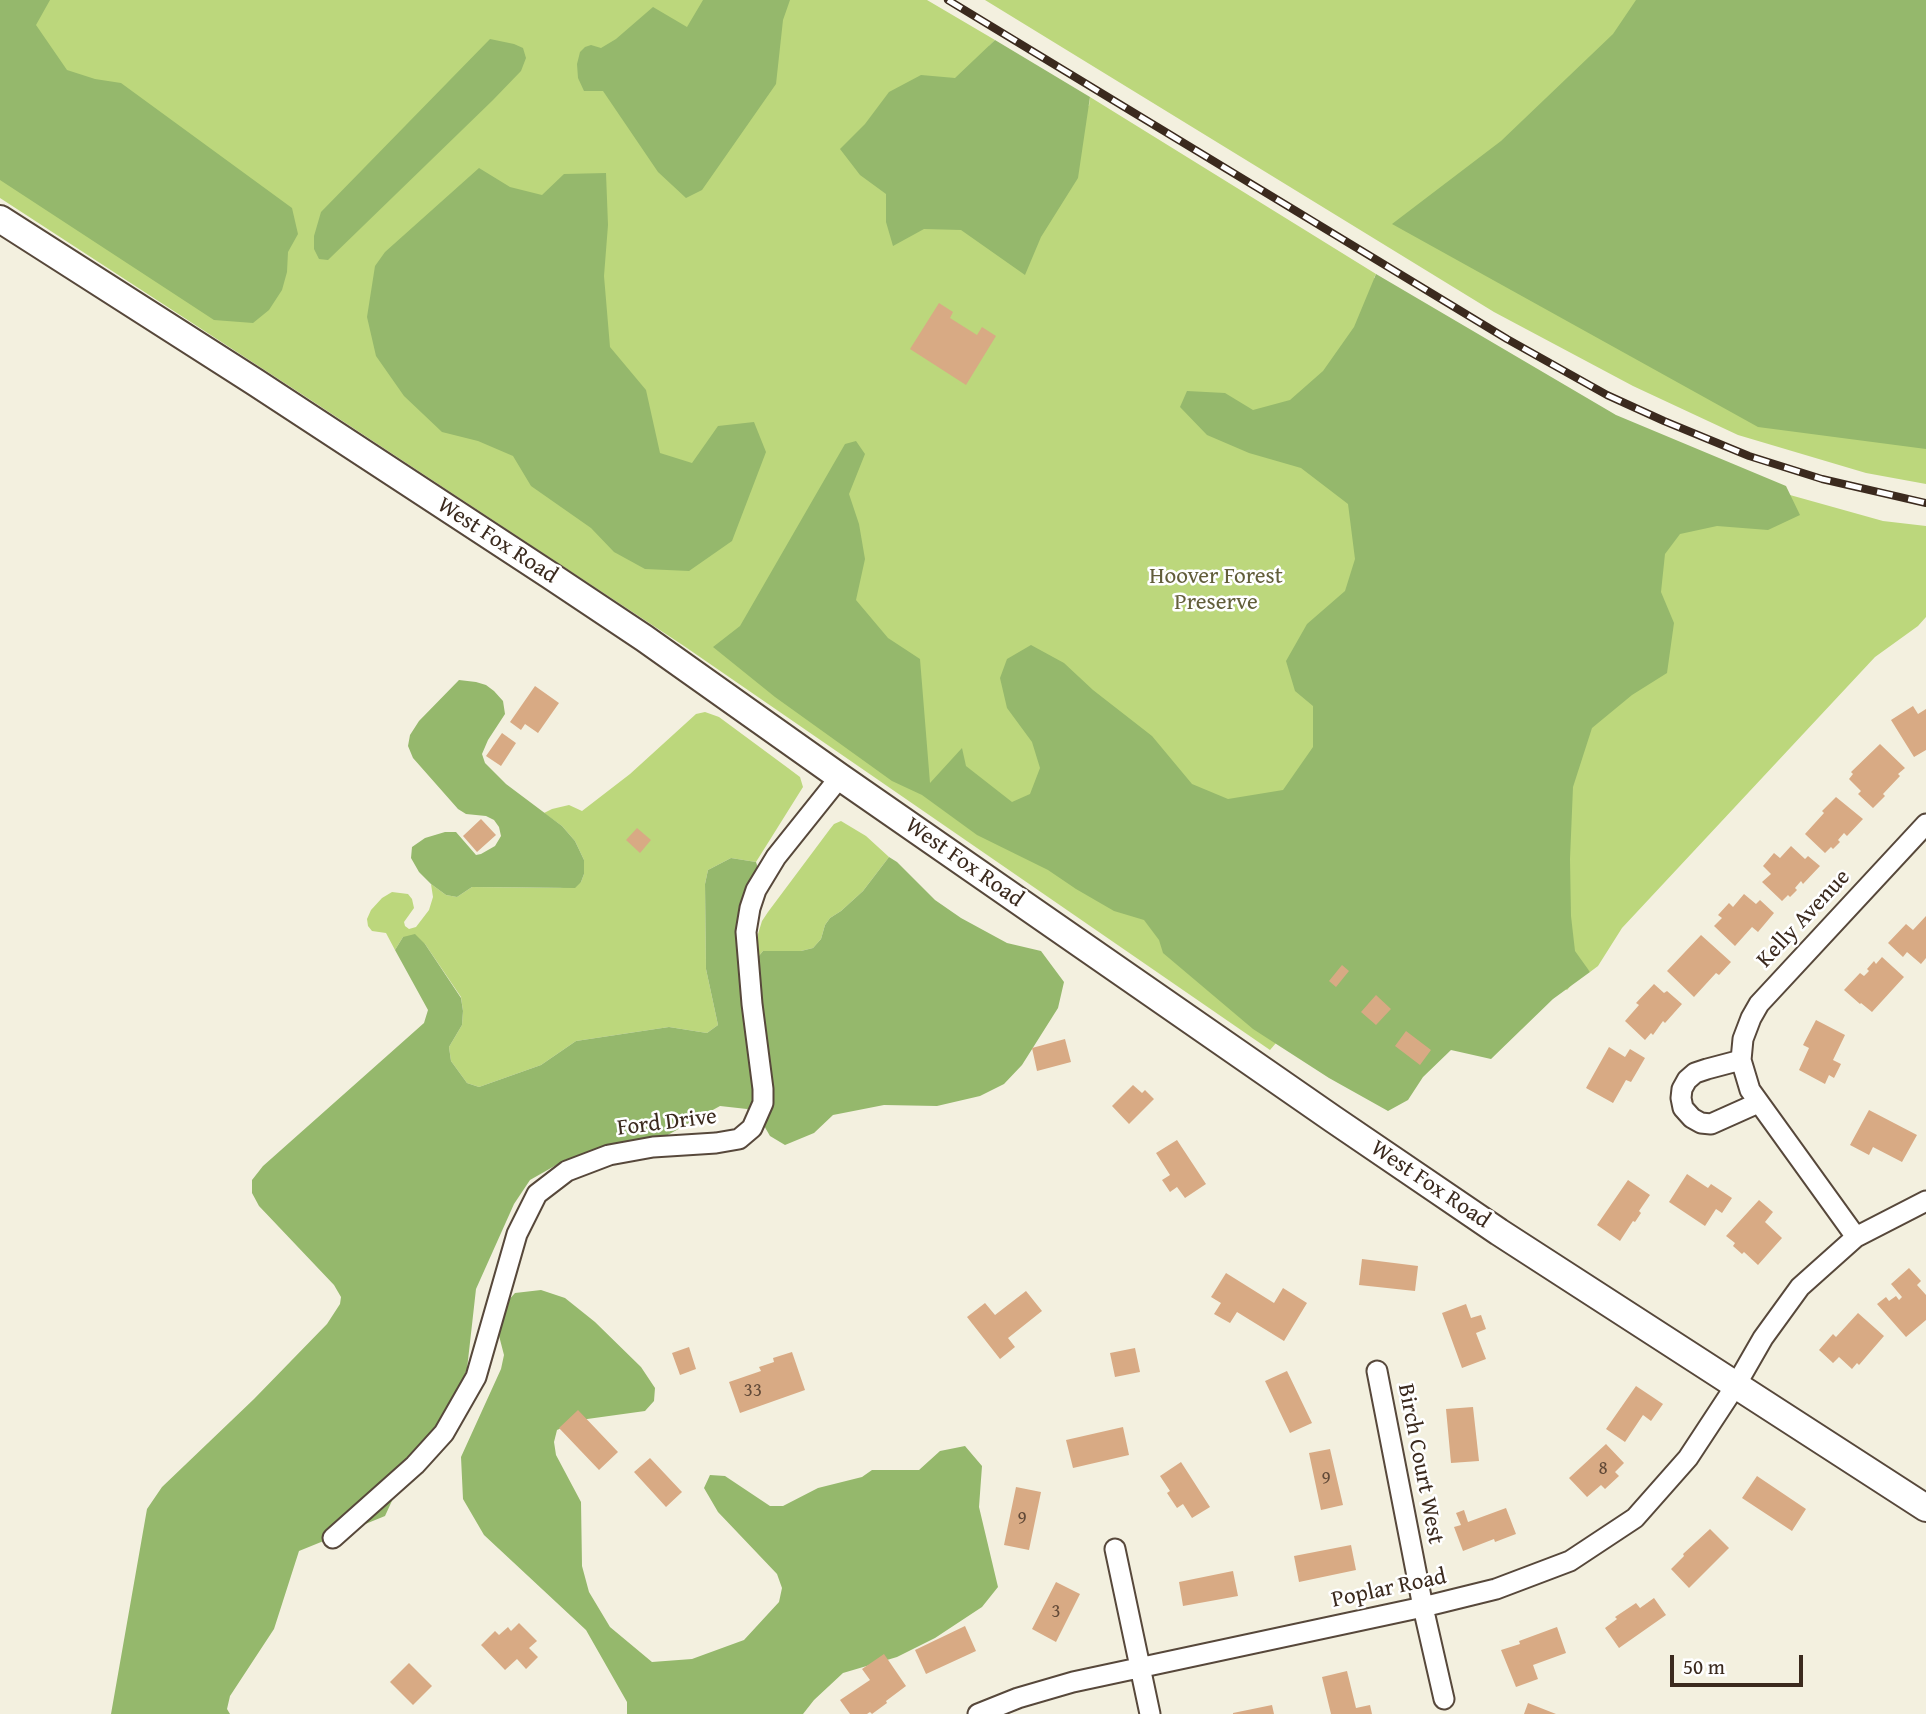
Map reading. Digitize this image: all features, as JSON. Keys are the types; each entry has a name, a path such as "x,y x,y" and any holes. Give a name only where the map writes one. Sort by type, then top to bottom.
{"street":[{"name":"West Fox Road","path":"0,219 551,576 666,653 840,777 1499,1232 1926,1508"},
{"name":"Ford Drive","path":"333,1538 415,1465 444,1433 476,1377 517,1234 537,1194 567,1171 609,1155 653,1147 739,1139 752,1128 763,1103 764,1089 752,1004 746,932 750,908 756,890 776,857 840,777"},
{"name":"Kelly Avenue","path":"1741,1060 1743,1039 1759,1004 1926,824"},
{"path":"1758,1102 1711,1124 1692,1118 1683,1108 1681,1098 1687,1080 1695,1073 1741,1060 1750,1090 1856,1237"},
{"name":"Poplar Road","path":"978,1714 1029,1694 1073,1682 1496,1590 1570,1561 1635,1518 1688,1458 1763,1338 1800,1287 1856,1237 1926,1201"},
{"name":"Birch Court West","path":"1377,1371 1423,1607 1444,1699"},
{"path":"1115,1549 1150,1714"}],"green space":[{"name":"Hoover Forest Preserve","path":"0,0 927,0 995,40 989,46 1089,106 1090,97 1376,274 1374,278 1631,433 1790,495 1883,521 1926,526 1926,617 1918,626 1875,657 1622,928 1598,966 1590,972 1586,968 1567,990 1413,883 1270,1050 684,646 0,198"},
{"path":"0,0 50,0 36,25 67,70 95,79 121,83 292,208 298,234 288,252 287,272 282,290 269,310 253,323 214,320 0,180"},
{"path":"703,0 790,0 783,20 776,84 702,190 686,198 658,172 603,91 584,91 578,78 577,64 580,52 585,47 591,45 601,48 616,39 653,7 687,27"},
{"path":"985,0 1926,0 1926,484 1866,473 1738,435 1633,386 1494,312"},
{"path":"1636,0 1926,0 1926,449 1758,427 1392,224 1501,141 1613,34"},
{"path":"490,39 523,48 526,58 521,71 328,260 319,259 314,249 314,236 321,212"},
{"path":"995,40 1090,97 1078,178 1041,237 1025,275 961,230 924,229 893,246 886,222 886,194 860,175 840,149 865,124 889,92 921,75 955,78"},
{"path":"479,168 510,187 542,195 564,174 606,173 608,225 604,276 610,347 646,390 660,453 692,463 718,426 754,422 766,452 732,541 689,571 645,569 614,552 591,528 531,486 513,456 478,441 442,432 404,396 376,356 367,317 375,266 385,252"},
{"path":"1376,274 1616,415 1786,486 1800,515 1768,530 1717,526 1680,534 1665,554 1661,592 1674,623 1667,673 1632,695 1592,728 1573,787 1571,916 1575,951 1590,972 1553,999 1491,1059 1451,1050 1423,1077 1408,1100 1388,1111 1329,1078 1253,1029 1163,953 1159,940 1144,920 1114,911 1048,870 977,835 922,795 892,781 775,697 713,647 740,626 845,444 856,441 865,454 849,494 859,524 865,559 856,600 888,638 920,659 930,783 962,748 966,766 1012,802 1030,794 1040,768 1032,742 1007,708 1000,678 1007,659 1031,645 1064,663 1093,690 1152,736 1192,784 1228,799 1283,790 1313,747 1313,706 1295,691 1286,661 1307,624 1345,591 1355,559 1348,504 1301,468 1249,453 1207,435 1180,407 1187,391 1225,393 1253,410 1290,400 1323,371 1354,327"},
{"path":"459,680 486,685 503,701 505,714 482,754 485,763 506,784 562,826 575,841 584,860 584,874 575,888 472,887 457,897 446,895 419,872 411,858 412,847 425,838 445,832 456,832 476,855 495,846 501,836 494,820 486,816 466,814 458,809 413,758 408,746 410,735 419,721"},
{"path":"705,712 719,717 800,777 803,787 756,862 731,858 708,870 705,884 706,969 718,1025 707,1033 669,1027 576,1041 541,1065 479,1087 467,1083 451,1061 449,1047 462,1025 461,997 425,944 403,937 395,950 386,933 372,931 367,919 371,910 392,892 408,894 414,908 404,922 409,929 416,927 429,910 433,897 431,884 446,895 457,897 472,887 560,888 581,882 584,860 575,841 562,826 544,813 569,805 582,811 630,774 696,714"},
{"path":"841,821 866,836 889,857 863,891 830,918 821,939 813,948 801,951 763,951 758,957 758,934 762,921 830,829"},
{"path":"889,857 935,900 961,918 1007,943 1041,951 1064,982 1058,1008 1022,1065 1004,1084 980,1096 937,1106 884,1105 833,1115 814,1133 785,1145 770,1136 759,1117 747,1109 720,1106 664,1137 624,1143 565,1160 530,1180 514,1204 476,1289 467,1369 440,1430 407,1468 385,1516 299,1551 274,1629 230,1696 227,1709 230,1714 111,1714 147,1509 162,1487 327,1324 340,1304 341,1297 334,1285 259,1206 252,1193 252,1180 263,1166 424,1023 428,1010 395,950 403,937 415,934 425,944 461,998 462,1025 449,1047 451,1061 467,1083 479,1087 541,1065 576,1041 669,1027 707,1033 718,1025 706,969 705,884 708,870 731,858 756,862 759,871 752,883 757,974 758,957 763,951 801,951 813,948 821,939 830,918 863,891"},
{"path":"541,1290 565,1298 595,1322 641,1367 655,1388 654,1401 645,1411 580,1420 557,1430 554,1442 556,1455 581,1502 582,1566 589,1592 610,1627 652,1662 692,1659 744,1640 779,1602 782,1588 777,1574 718,1512 704,1488 710,1475 725,1476 770,1506 783,1506 818,1488 862,1477 872,1470 919,1470 940,1451 965,1446 982,1466 979,1507 998,1587 982,1607 935,1638 897,1657 843,1673 803,1714 627,1714 627,1702 586,1630 484,1535 463,1499 461,1457 501,1369 504,1355 497,1328 506,1303 515,1293"}],"building":[{"path":"939,303 953,312 950,318 977,335 982,327 996,336 966,385 910,349"},
{"path":"535,686 559,703 538,733 525,724 521,730 510,722"},
{"path":"1913,706 1918,714 1926,709 1926,750 1914,757 1891,720"},
{"path":"502,733 516,743 501,766 486,756"},
{"path":"1880,744 1905,768 1873,808 1858,794 1861,791 1849,779 1853,774 1851,772"},
{"path":"1836,797 1863,819 1847,836 1844,833 1833,849 1831,847 1825,853 1805,834"},
{"path":"481,819 496,835 477,852 463,836"},
{"path":"637,828 651,840 640,853 626,840"},
{"path":"1791,846 1805,859 1808,856 1820,866 1803,884 1801,881 1790,897 1788,895 1782,901 1762,882 1771,874 1763,866 1774,853 1780,858"},
{"path":"1744,894 1756,904 1760,900 1774,913 1758,932 1752,927 1735,946 1714,926 1722,918 1718,915 1729,903 1733,907"},
{"path":"1926,916 1926,958 1921,964 1907,952 1903,957 1888,943 1906,924 1913,930"},
{"path":"1701,935 1731,962 1719,975 1716,973 1694,997 1667,971"},
{"path":"1882,957 1904,977 1872,1012 1844,990 1860,973 1864,976 1874,961 1876,964"},
{"path":"1342,965 1349,971 1336,987 1329,981"},
{"path":"1654,984 1682,1004 1645,1040 1625,1021 1639,1005 1636,1003"},
{"path":"1376,995 1391,1009 1376,1025 1361,1012"},
{"path":"1816,1020 1845,1035 1833,1060 1841,1064 1834,1078 1829,1075 1825,1084 1799,1070 1809,1048 1803,1045"},
{"path":"1406,1031 1431,1050 1420,1065 1395,1046"},
{"path":"1065,1039 1071,1062 1037,1071 1032,1048"},
{"path":"1609,1047 1625,1057 1630,1049 1645,1058 1631,1082 1626,1080 1613,1103 1586,1088"},
{"path":"1133,1085 1142,1093 1145,1090 1154,1099 1129,1124 1112,1106"},
{"path":"1869,1110 1917,1135 1902,1162 1873,1147 1869,1155 1850,1145"},
{"path":"1177,1140 1206,1184 1185,1198 1177,1187 1170,1192 1162,1180 1170,1175 1156,1153"},
{"path":"1687,1174 1708,1188 1711,1184 1732,1198 1722,1213 1716,1209 1705,1226 1669,1202"},
{"path":"1628,1180 1650,1195 1639,1211 1641,1213 1620,1241 1597,1225"},
{"path":"1759,1200 1773,1212 1765,1222 1782,1238 1758,1265 1733,1246 1735,1243 1726,1236"},
{"path":"1362,1259 1418,1266 1415,1291 1359,1285"},
{"path":"1909,1268 1921,1281 1917,1285 1926,1295 1926,1320 1906,1337 1877,1304 1886,1297 1889,1301 1896,1296 1899,1300 1902,1297 1891,1284"},
{"path":"1226,1273 1274,1303 1283,1288 1307,1303 1284,1341 1237,1312 1230,1323 1214,1314 1221,1303 1211,1297"},
{"path":"1026,1291 1042,1311 1008,1338 1015,1347 1000,1359 967,1317 985,1303 995,1315"},
{"path":"1466,1304 1471,1318 1481,1315 1486,1329 1476,1333 1486,1359 1462,1368 1442,1313"},
{"path":"1858,1313 1884,1336 1859,1365 1857,1363 1852,1369 1839,1357 1833,1363 1819,1350 1833,1334 1836,1337"},
{"path":"689,1347 696,1369 680,1375 672,1353"},
{"path":"1135,1348 1140,1372 1115,1377 1110,1353"},
{"path":"792,1352 805,1390 740,1413 729,1382 761,1371 759,1367 774,1362 773,1358"},
{"path":"1287,1371 1312,1423 1290,1433 1265,1381"},
{"path":"1636,1386 1663,1404 1651,1421 1643,1415 1625,1442 1606,1429"},
{"path":"1473,1407 1479,1461 1451,1463 1446,1409"},
{"path":"578,1410 618,1452 599,1470 559,1428"},
{"path":"1123,1427 1129,1455 1073,1468 1066,1440"},
{"path":"1606,1444 1624,1463 1615,1472 1619,1476 1605,1489 1601,1485 1587,1497 1569,1478"},
{"path":"1330,1449 1343,1505 1321,1510 1309,1453"},
{"path":"650,1458 682,1492 666,1507 634,1472"},
{"path":"1181,1462 1210,1507 1192,1518 1183,1504 1177,1508 1160,1476"},
{"path":"1757,1476 1806,1509 1792,1531 1742,1498"},
{"path":"1016,1487 1041,1492 1029,1550 1004,1545"},
{"path":"1506,1508 1516,1534 1463,1551 1454,1527 1461,1525 1456,1513 1464,1510 1468,1522"},
{"path":"1710,1529 1729,1548 1689,1588 1671,1569"},
{"path":"1351,1545 1356,1570 1299,1582 1294,1556"},
{"path":"1233,1571 1238,1596 1183,1606 1179,1582"},
{"path":"1056,1582 1080,1594 1056,1642 1032,1629"},
{"path":"1654,1598 1666,1615 1619,1648 1605,1628 1617,1619 1615,1617 1636,1603 1640,1608"},
{"path":"519,1623 537,1641 529,1648 538,1657 526,1669 517,1659 505,1670 481,1645 495,1631 499,1635 508,1627 511,1631"},
{"path":"965,1626 976,1651 926,1674 915,1650"},
{"path":"1557,1627 1566,1653 1533,1665 1538,1679 1516,1687 1501,1650"},
{"path":"884,1654 906,1686 872,1714 850,1714 840,1700 870,1680 862,1669"},
{"path":"409,1663 432,1686 413,1705 390,1682"},
{"path":"1347,1671 1356,1708 1370,1705 1372,1714 1331,1714 1322,1677"},
{"path":"1528,1703 1556,1714 1524,1714"},
{"path":"1272,1705 1274,1714 1233,1714 1233,1713"}],"railway":[{"path":"948,0 1507,339 1607,395 1749,456 1822,479 1926,503"}]}
